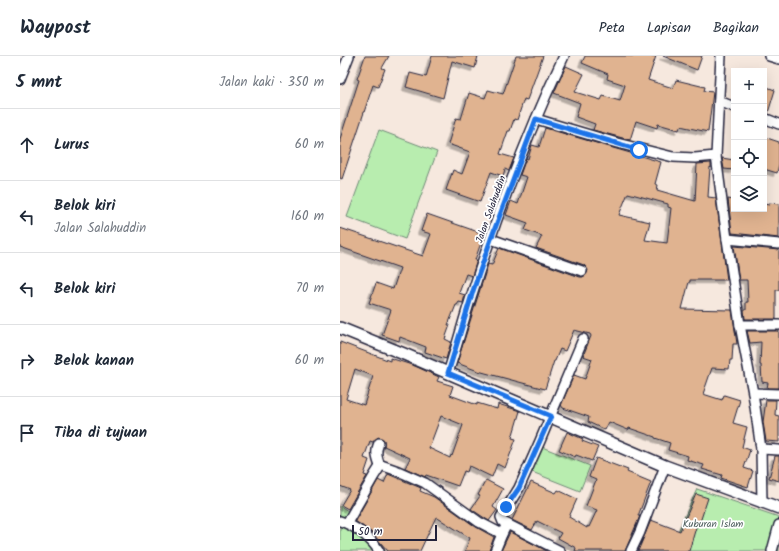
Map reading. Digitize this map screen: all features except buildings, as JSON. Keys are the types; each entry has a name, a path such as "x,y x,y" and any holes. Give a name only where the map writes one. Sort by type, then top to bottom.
{"street":[{"path":"340,79 349,56"},
{"name":"Jalan Salahuddin","path":"448,373 473,291 491,239 536,119 564,56"},
{"path":"721,56 716,156 740,325 753,393 761,449 762,503"},
{"path":"769,56 779,59"},
{"path":"719,101 731,106"},
{"path":"536,119 617,143 673,157 695,158 716,156"},
{"path":"767,119 779,124"},
{"path":"491,239 582,271"},
{"path":"727,239 779,244"},
{"path":"740,325 779,325"},
{"path":"340,328 551,416 665,466 779,508"},
{"path":"560,551 507,524 502,520 502,514 519,488 583,339"},
{"path":"753,393 779,394"},
{"path":"379,443 376,449 380,466"},
{"path":"761,449 779,450"},
{"path":"380,466 385,466 425,483 473,518 502,534"},
{"path":"379,551 367,538 344,522 380,466"},
{"path":"631,551 640,532 665,466"},
{"path":"495,551 507,524"},
{"path":"772,551 779,525"}],"green space":[{"path":"379,130 437,152 405,239 347,217"},
{"path":"542,447 590,466 580,491 532,472"},
{"name":"Kuburan Islam","path":"697,489 779,517 779,551 668,551"},
{"path":"340,506 351,513 346,527 375,551 340,551"}],"route":[{"path":"506,507 519,488 551,416 448,373 473,291 522,154 536,119 639,150"}]}
